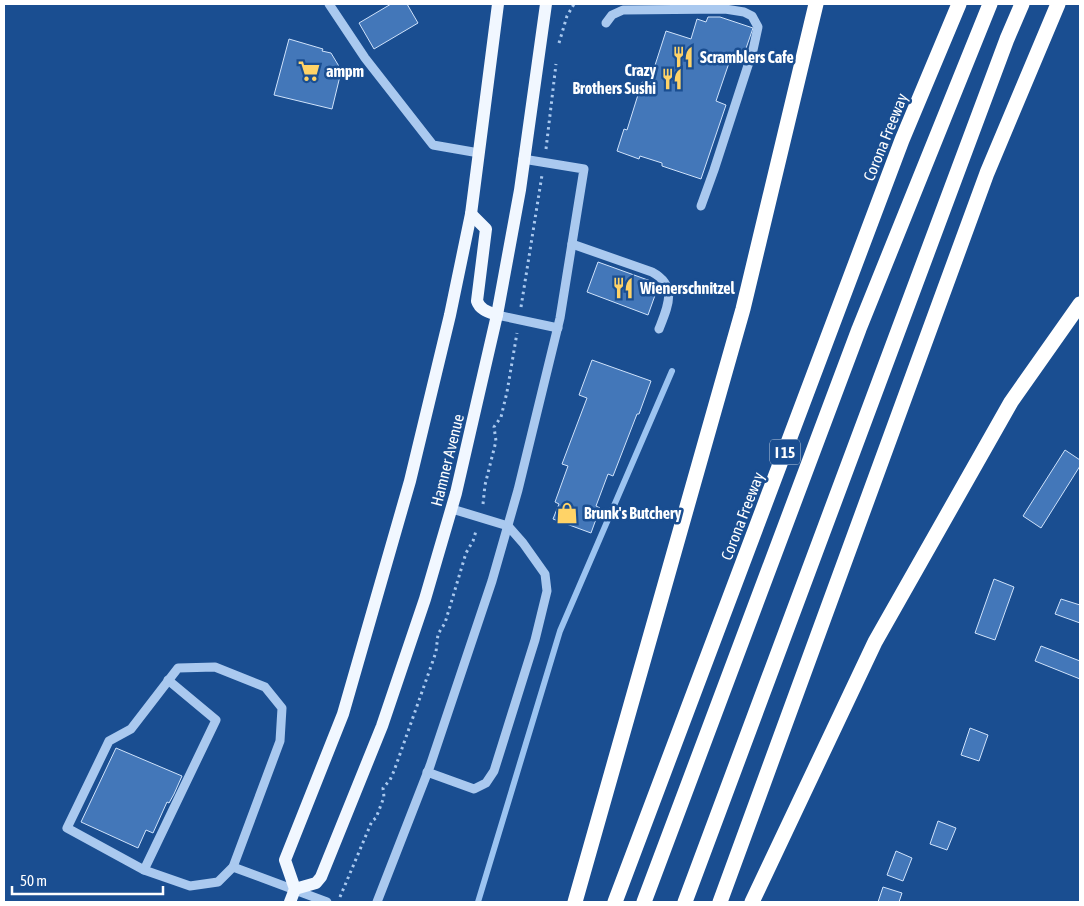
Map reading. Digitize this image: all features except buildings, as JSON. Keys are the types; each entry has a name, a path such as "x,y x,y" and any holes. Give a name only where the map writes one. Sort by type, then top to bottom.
{"highway":[{"path":"575,902 743,309 816,4"},
{"name":"Corona Freeway","path":"615,902 902,140 959,4"},
{"path":"644,902 859,329 990,4"},
{"path":"686,902 1007,39 1022,4"},
{"path":"720,902 987,173 1058,4"},
{"path":"752,902 875,642 1011,402 1080,304"}],"main road":[{"name":"Hamner Avenue","path":"498,4 471,214 450,316 410,480 343,714 284,860 295,889 316,883 321,877 382,726 425,599 452,509 497,316 520,190 546,4"},
{"path":"471,214 486,228 477,302 483,310 497,316"},
{"path":"290,902 295,889"}],"lane":[{"path":"329,4 365,58 433,144 479,153"},
{"path":"606,23 612,15 623,10 725,9 744,12 752,16 757,24 758,32 753,50 701,206"},
{"path":"376,902 427,772 492,581 518,490 558,328 584,169 523,159"},
{"path":"572,244 660,276 666,282 669,291 667,306 659,329"},
{"path":"497,316 558,328"},
{"path":"427,772 474,789 486,783 494,771 535,640 547,591 545,574 508,526 452,509"},
{"path":"215,667 265,687 282,708 280,742 232,867 218,882 190,886 144,870 68,828 109,741 131,729 178,668 215,667"},
{"path":"144,870 216,720 168,680"},
{"path":"232,867 327,902"}],"waterway":[{"path":"478,902 560,631 672,371"}],"place":[{"name":"Scramblers Cafe","path":"683,57"},
{"name":"ampm","path":"309,71"},
{"name":"Crazy Brothers Sushi","path":"672,79"},
{"name":"Wienerschnitzel","path":"623,288"},
{"name":"Brunk's Butchery","path":"567,513"}]}
